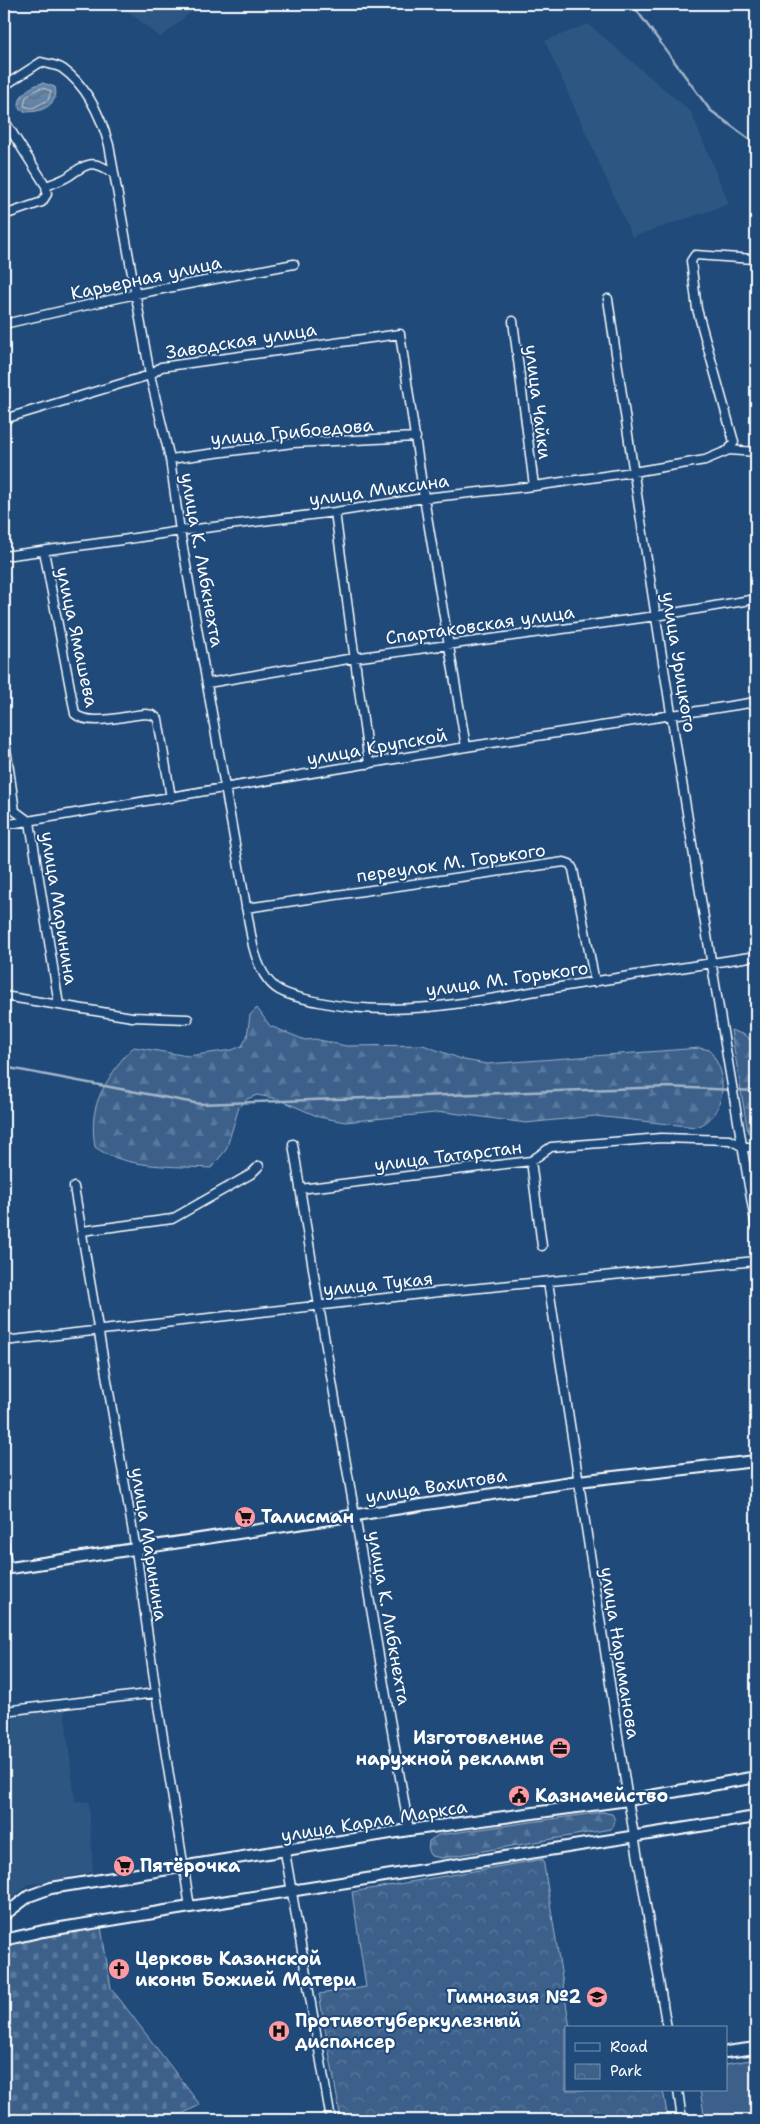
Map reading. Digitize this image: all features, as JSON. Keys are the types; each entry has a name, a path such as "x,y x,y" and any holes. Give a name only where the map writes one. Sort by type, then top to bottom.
{"main road":[{"name":"улица Вахитова","path":"6,1568 136,1550 578,1481 756,1462"},
{"name":"улица Карла Маркса","path":"4,1915 29,1896 51,1888 183,1865 285,1852 410,1830 628,1800 756,1777"},
{"path":"4,1940 43,1931 756,1817"},
{"path":"728,2052 756,2048"}],"street":[{"name":"улица К. Либкнехта","path":"4,86 41,62 62,68 86,92 102,120 109,145 150,375 170,459 180,531 246,908 256,959 267,979"},
{"path":"4,120 46,186 47,194 42,202 4,215"},
{"path":"46,186 67,177 86,164 98,165 113,173"},
{"path":"729,450 734,442 697,308 691,261 695,255 754,260 756,262"},
{"name":"Карьерная улица","path":"4,324 136,294 294,264"},
{"name":"улица Урицкого","path":"608,299 633,472 711,963 724,1029 743,1148"},
{"name":"улица Чайки","path":"513,321 534,486"},
{"name":"Заводская улица","path":"4,419 150,375 161,368 400,334 416,436"},
{"path":"416,436 424,498 466,747"},
{"name":"улица Грибоедова","path":"170,459 293,443 416,436"},
{"name":"улица Миксина","path":"4,556 180,531 335,512 424,498 534,486 633,472 705,460 729,450 756,452"},
{"path":"335,512 369,764"},
{"name":"улица Ямашева","path":"44,551 75,714 80,718 90,720 146,714 153,715 158,719 172,798"},
{"name":"Спартаковская улица","path":"208,683 354,658 656,616 756,599"},
{"name":"улица Крупской","path":"4,825 466,747 756,702"},
{"name":"улица Маринина","path":"4,734 15,811 30,822 60,1005"},
{"name":"переулок М. Горького","path":"246,908 564,862 570,864 573,869 596,982"},
{"name":"улица М. Горького","path":"267,979 281,991 300,998 368,1010 437,1006 756,956"},
{"path":"4,996 132,1017 188,1020"},
{"name":"улица Татарстан","path":"300,1189 531,1161 551,1147 661,1138 730,1140 743,1148"},
{"name":"улица К. Либкнехта","path":"294,1144 319,1306 410,1830"},
{"path":"756,1147 743,1148 756,1226"},
{"path":"531,1161 542,1246"},
{"path":"82,1231 172,1219 251,1174 259,1166"},
{"name":"улица Маринина","path":"74,1187 136,1550 156,1693 190,1907"},
{"name":"улица Тукая","path":"4,1342 319,1306 756,1262"},
{"name":"улица Нариманова","path":"548,1282 634,1838 667,2026"},
{"path":"4,1543 6,1568"},
{"path":"4,1711 156,1693"},
{"path":"285,1852 331,2120"},
{"path":"678,2092 682,2120"}],"shaded area":[{"path":"120,4 200,4 160,38"},
{"path":"588,24 691,112 729,204 632,237 545,41"},
{"path":"64,1707 75,1801 89,1802 93,1872 27,1885 4,1906 4,1713"}],"green space":[{"path":"257,1008 270,1026 305,1040 315,1039 346,1046 423,1045 464,1060 487,1064 700,1048 710,1050 719,1067 722,1080 721,1097 719,1105 710,1119 696,1127 595,1116 526,1123 445,1112 345,1122 319,1117 278,1099 257,1095 247,1099 239,1107 226,1150 211,1168 135,1163 107,1154 95,1147 93,1125 99,1098 114,1071 134,1047 188,1056 232,1050 242,1046 247,1037 250,1015"},
{"path":"731,1030 747,1036 756,1050 756,1127 748,1133"},
{"path":"602,1812 612,1814 614,1822 611,1829 442,1858 431,1856 428,1851 429,1841 438,1835"},
{"path":"543,1859 570,2026 565,2026 565,2092 663,2092 668,2120 341,2120 319,1994 366,1987 352,1892"},
{"path":"101,1927 111,1988 200,2105 171,2120 4,2120 4,1949 21,1939"},
{"path":"756,2059 756,2119 705,2120 700,2092 728,2092 728,2064"}],"water":[{"path":"43,83 55,87 56,94 51,104 33,112 20,110 20,100 25,92"}],"waterway":[{"path":"632,4 710,110 756,144"},
{"path":"4,1067 200,1104 668,1087 756,1091"}],"place":[{"name":"Талисман","path":"245,1517"},
{"name":"Изготовление наружной рекламы","path":"560,1748"},
{"name":"Казначейство","path":"519,1796"},
{"name":"Пятёрочка","path":"124,1866"},
{"name":"Церковь Казанской иконы Божией Матери","path":"119,1969"},
{"name":"Гимназия №2","path":"597,1997"},
{"name":"Противотуберкулезный диспансер","path":"279,2031"}]}
